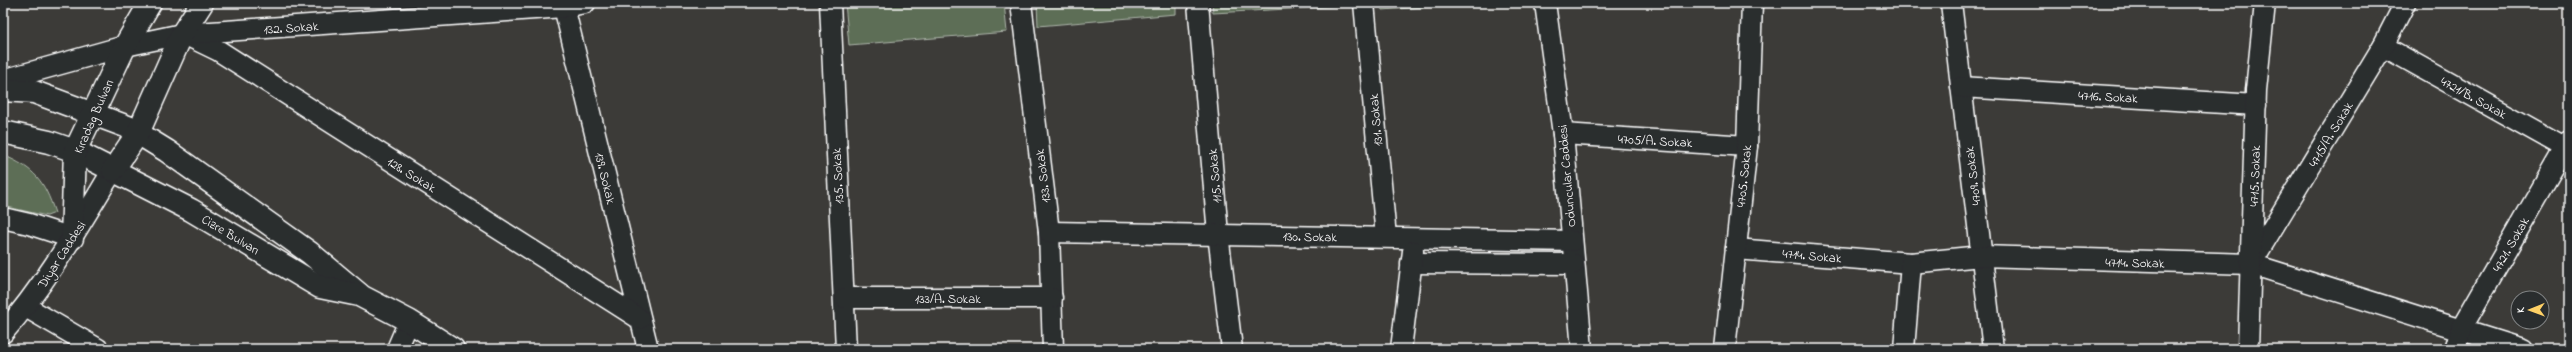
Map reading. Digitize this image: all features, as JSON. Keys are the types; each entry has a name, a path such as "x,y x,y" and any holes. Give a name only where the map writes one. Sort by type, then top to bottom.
{"main road":[{"name":"Kıradag Bulvarı","path":"72,238 75,151 125,46 150,3"},
{"path":"113,170 138,133 182,34 202,3"},
{"path":"3,90 34,92 94,113 138,133 167,151 310,253 359,295"},
{"name":"Cizre Bulvarı","path":"3,132 49,142 75,151 191,210 320,287 359,295 409,321 453,349"}],"street":[{"name":"132. Sokak","path":"3,80 125,46 182,34 564,6 585,3"},
{"name":"135. Sokak","path":"830,3 836,162 845,298 846,349"},
{"name":"133. Sokak","path":"1021,3 1049,232 1053,349"},
{"name":"115. Sokak","path":"1198,3 1218,234 1232,349"},
{"name":"131. Sokak","path":"1364,3 1386,237"},
{"name":"Oduncular Caddesi","path":"1544,3 1563,134 1582,349"},
{"name":"4705. Sokak","path":"1725,349 1746,146 1752,3"},
{"name":"4709. Sokak","path":"1951,3 1993,349"},
{"name":"4715. Sokak","path":"2248,349 2256,105 2266,3"},
{"name":"4715/A. Sokak","path":"2251,264 2383,46 2405,3"},
{"name":"139. Sokak","path":"564,6 648,349"},
{"name":"128. Sokak","path":"182,34 219,51 640,319"},
{"name":"4721/B. Sokak","path":"2383,46 2567,144"},
{"name":"4716. Sokak","path":"1961,87 2256,105"},
{"name":"4705/A. Sokak","path":"1563,134 1746,146"},
{"name":"4721. Sokak","path":"2455,349 2461,329 2567,144"},
{"name":"Diyar Caddesi","path":"3,334 26,307 72,238 113,170"},
{"path":"3,218 29,224 72,238"},
{"name":"130. Sokak","path":"1049,232 1414,237 1572,242"},
{"path":"1401,349 1414,237"},
{"name":"4714. Sokak","path":"1736,249 1911,263 1981,256 2251,264 2522,349"},
{"path":"1411,263 1574,264"},
{"path":"1904,349 1911,263"},
{"name":"133/A. Sokak","path":"845,298 1052,298"},
{"path":"26,307 98,349"},
{"path":"396,349 409,321"}],"green space":[{"path":"845,3 1004,3 1007,32 849,45"},
{"path":"1037,3 1176,3 1176,14 1038,26"},
{"path":"1212,3 1343,3 1344,6 1213,13"},
{"path":"1381,3 1483,3 1382,10"},
{"path":"3,155 23,165 37,177 47,192 55,213 47,216 3,206"}]}
